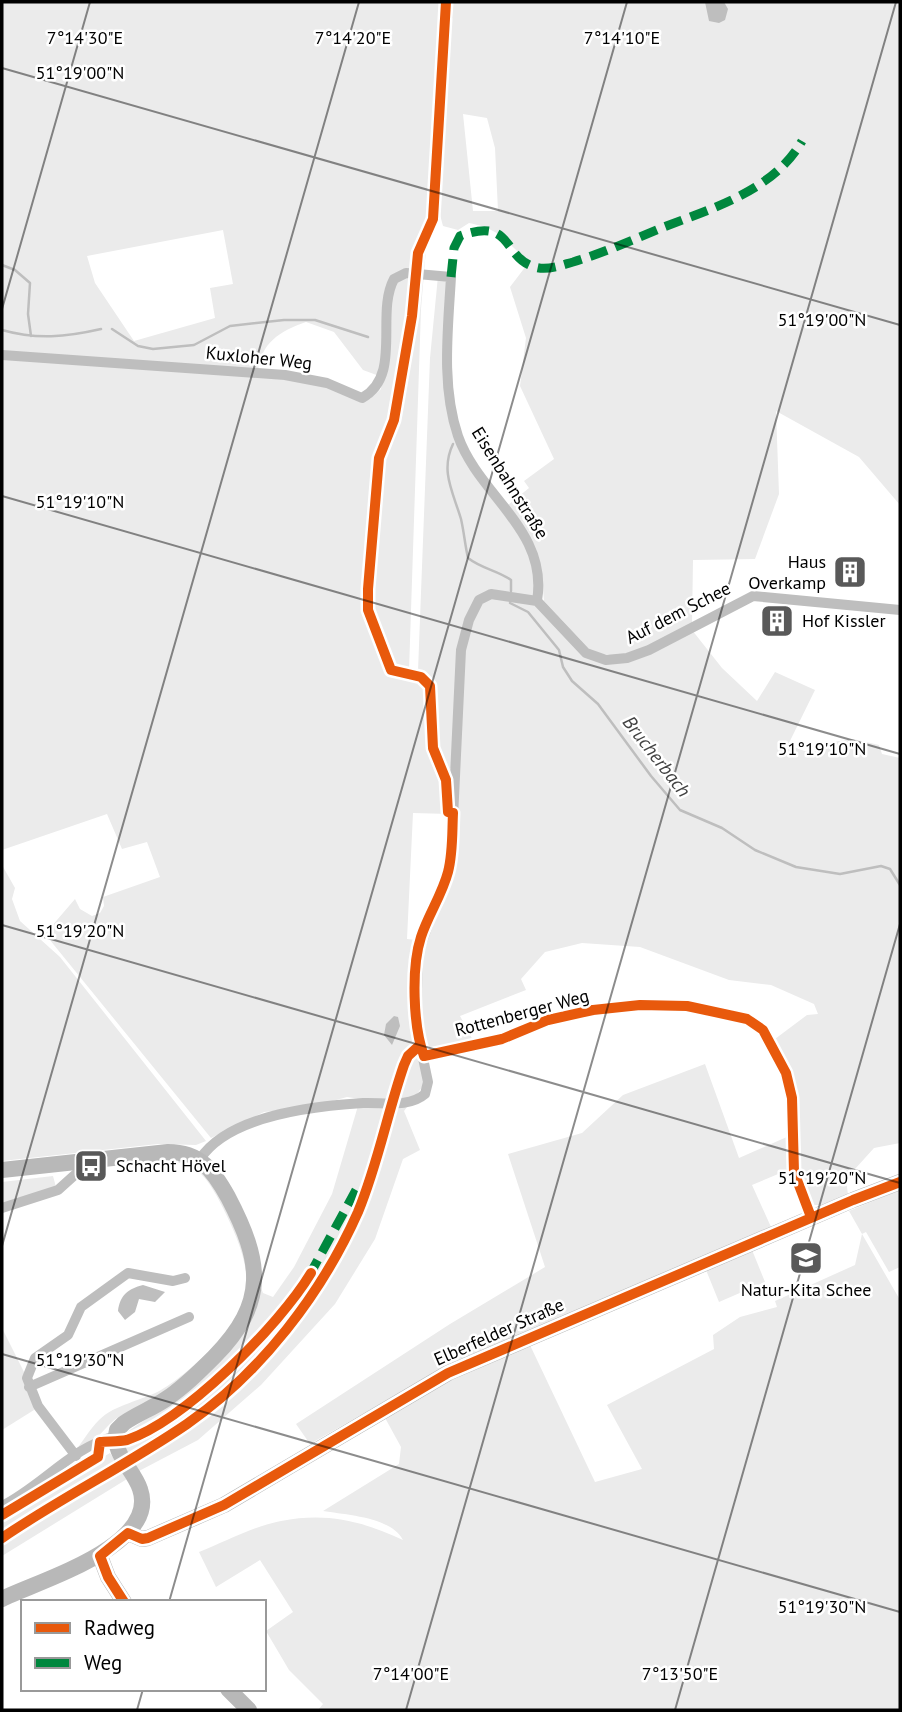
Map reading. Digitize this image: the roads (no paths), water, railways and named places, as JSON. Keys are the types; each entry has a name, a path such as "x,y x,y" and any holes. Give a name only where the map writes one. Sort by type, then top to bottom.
{"main road":[{"path":"2,1170 168,1152 186,1153 204,1163 230,1201 246,1239 254,1277 249,1311 230,1340 191,1379 166,1399 124,1423 116,1443 139,1486 142,1506 128,1533 100,1556 2,1599"},
{"name":"Elberfelder Straße","path":"128,1533 142,1539 148,1538 214,1509 448,1373 811,1217 900,1182"},
{"path":"100,1556 108,1577 123,1600"},
{"path":"230,1691 249,1710"}],"street":[{"name":"Kuxloher Weg","path":"2,355 285,375 327,383 362,398 372,393 382,376 387,297 394,279 406,273 451,277"},
{"name":"Eisenbahnstraße","path":"451,277 449,397 454,423 463,447 526,537 538,569 537,601"},
{"path":"204,1163 211,1146 253,1121 361,1103 413,1102 425,1094 428,1088 424,1056 416,1025 418,953 451,860 458,691 465,631 479,600 491,594 537,601"},
{"name":"Auf dem Schee","path":"537,601 586,653 606,660 627,658 649,650 753,596 900,610"},
{"name":"Rottenberger Weg","path":"424,1056 502,1039 548,1020 605,1009 640,1005 701,1006 747,1019 763,1030 786,1073 792,1098 794,1172 811,1217"},
{"path":"2,1209 68,1184 78,1172 76,1161"},
{"path":"76,1456 38,1406 29,1387 27,1378 35,1358 68,1335 81,1307 128,1273 173,1281 184,1278"},
{"path":"29,1387 189,1317"},
{"path":"2,1506 21,1497 76,1456 116,1443"}],"waterway":[{"path":"451,2 451,18"},
{"path":"2,265 15,270 30,283 28,314 31,336"},
{"name":"Brucherbach","path":"112,329 138,346 153,349 194,345 230,326 284,320 315,320 368,337"},
{"name":"Brucherbach","path":"2,330 52,336 101,329"},
{"name":"Brucherbach","path":"453,444 449,454 448,472 468,558 511,580 511,591"},
{"name":"Brucherbach","path":"510,603 528,612 559,650 563,667 572,681 598,704 651,776 680,810 722,828 755,850 796,867 840,874 881,866 890,869 900,885"}],"place":[{"name":"Haus Overkamp","path":"850,572"},
{"name":"Hof Kissler","path":"777,621"},
{"name":"Schacht Hövel","path":"91,1166"},
{"name":"Natur-Kita Schee","path":"806,1258"}]}
